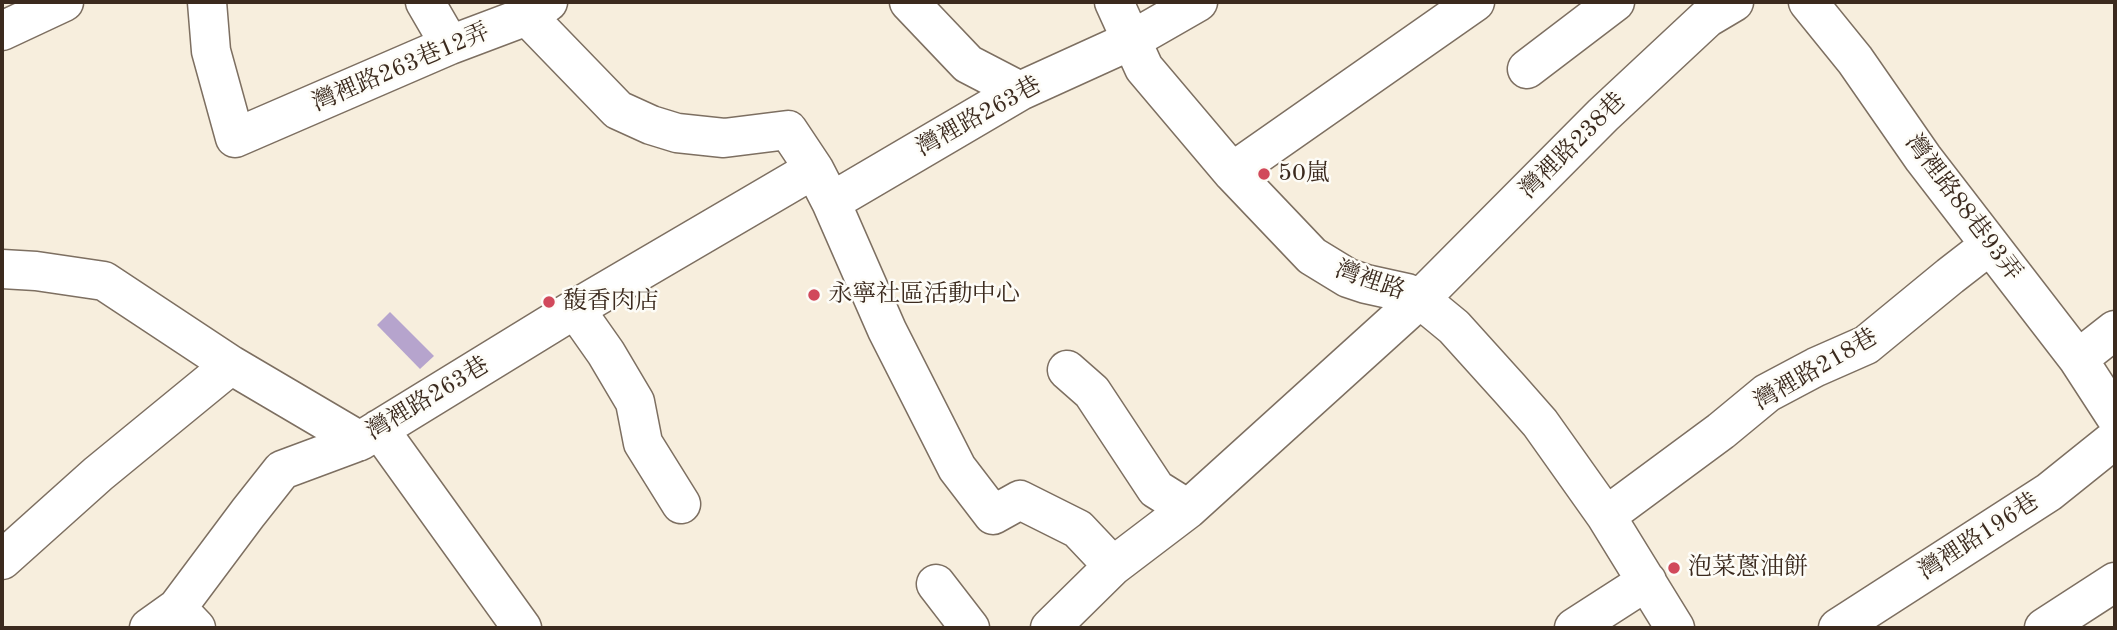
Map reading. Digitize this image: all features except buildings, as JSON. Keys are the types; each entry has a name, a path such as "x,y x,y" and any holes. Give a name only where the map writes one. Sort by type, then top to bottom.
{"street":[{"path":"2,31 64,2"},
{"name":"灣裡路263巷12弄","path":"207,2 211,51 235,138 537,9 618,110 677,133 724,138 788,130 822,186"},
{"path":"425,2 450,45"},
{"path":"909,2 968,64 1020,91"},
{"name":"灣裡路","path":"1114,2 1144,68 1232,172 1312,256 1331,269 1366,284 1407,293 1420,299 1454,327 1510,388 1606,516 1675,628"},
{"name":"灣裡路263巷","path":"2,269 104,281 231,365 370,435 575,310 822,186 1130,41 1198,2"},
{"path":"1232,172 1475,2"},
{"path":"1527,69 1615,2"},
{"name":"灣裡路238巷","path":"1050,628 1113,566 1188,509 1420,299 1603,115 1707,18 1734,2"},
{"name":"灣裡路88巷93弄","path":"1808,2 1855,60 1923,158 2078,359 2115,416"},
{"path":"822,186 887,330 957,468 993,515 1020,500 1078,529 1113,566"},
{"name":"灣裡路218巷","path":"1606,516 1721,431 1767,393 1866,345 1990,245"},
{"path":"575,310 606,353 635,402 643,443 681,504"},
{"path":"2078,359 2115,330"},
{"path":"2,560 98,474 231,365"},
{"path":"1067,370 1092,392 1156,489 1188,509"},
{"path":"174,621 248,513 282,470 370,435 522,628"},
{"name":"灣裡路196巷","path":"1838,628 2049,492 2115,439"},
{"path":"1574,628 1647,581"},
{"path":"2044,628 2115,582"},
{"path":"936,584 970,628"}],"place":[{"name":"50嵐","path":"1264,174"},
{"name":"永寧社區活動中心","path":"814,295"},
{"name":"馥香肉店","path":"549,302"},
{"name":"泡菜蔥油餅","path":"1674,568"}]}
